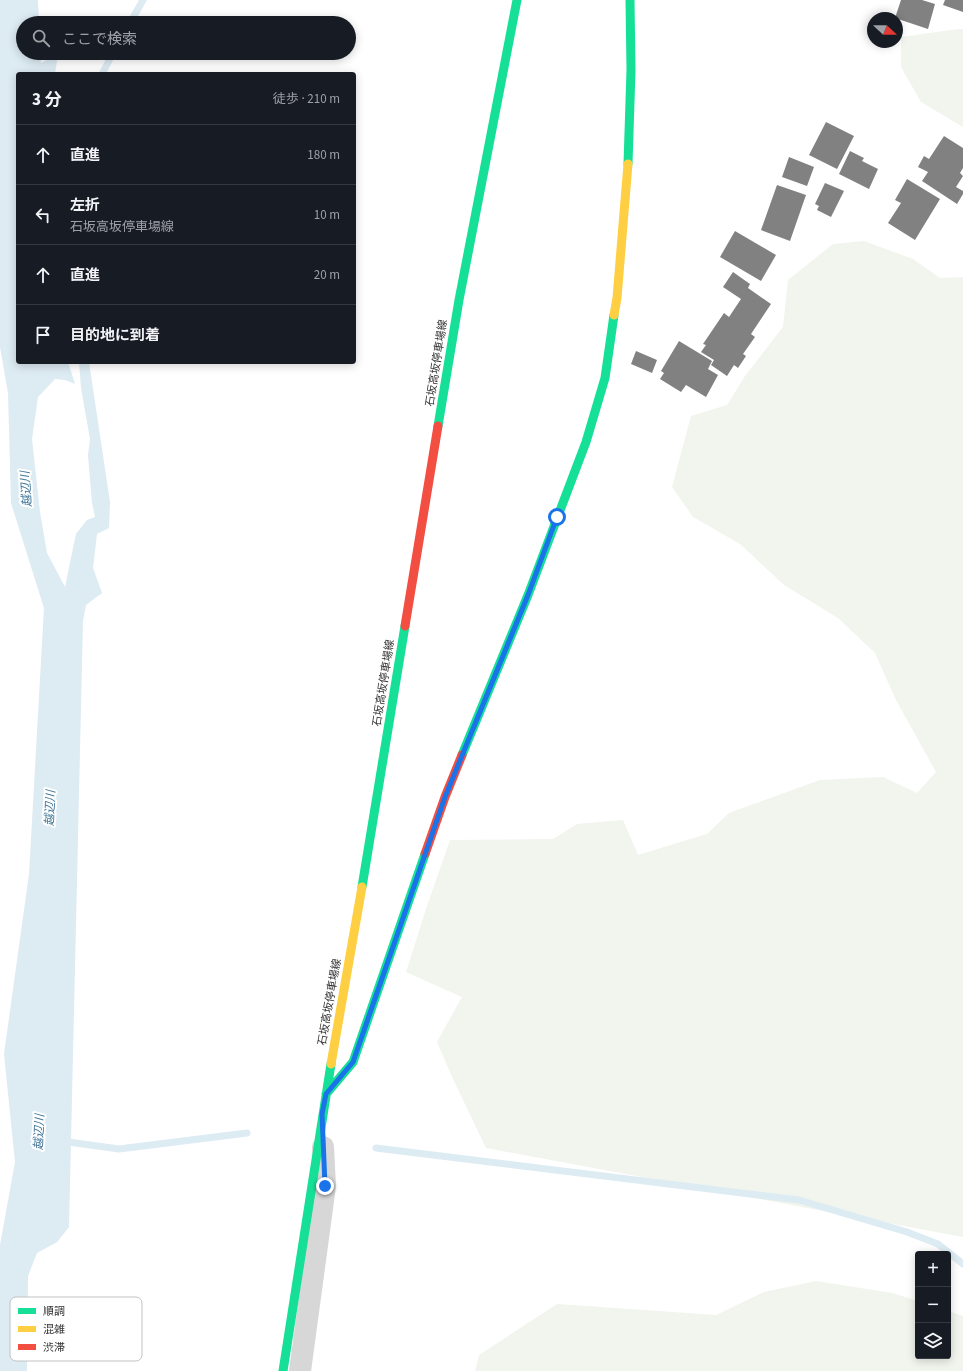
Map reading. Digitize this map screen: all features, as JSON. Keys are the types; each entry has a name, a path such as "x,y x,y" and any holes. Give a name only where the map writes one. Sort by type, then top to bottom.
{"main road":[{"name":"石坂高坂停車場線","path":"283,1371 324,1104 459,300 517,0"},
{"path":"324,1104 353,1062 445,797 528,595 586,442 605,378 617,298 628,163 631,70 630,0"}],"street":[{"path":"300,1371 325,1186 324,1104"}],"shaded area":[{"path":"963,29 963,127 921,102 901,67 901,48 903,48 903,37"},
{"path":"864,241 913,259 940,278 963,277 963,1237 486,1148 437,1042 462,997 406,972 450,840 553,839 577,824 623,820 638,855 707,834 729,813 820,780 883,777 917,793 936,772 896,700 875,653 838,618 784,585 740,544 693,517 672,487 691,416 727,405 745,376 783,327 788,280 833,244"},
{"path":"816,1281 892,1293 915,1300 915,1359 951,1359 951,1312 963,1316 963,1371 475,1371 479,1355 557,1304 716,1315 764,1292"}],"water":[{"name":"越辺川","path":"0,0 38,0 39,16 16,16 16,60 41,60 41,63 47,60 57,60 55,72 16,72 16,364 69,364 75,384 65,380 55,379 38,397 32,439 40,512 47,553 65,587 76,534 87,520 95,517 92,503 88,455 90,439 81,388 79,364 89,364 110,502 109,528 97,534 93,568 102,593 86,605 83,621 69,1227 57,1242 37,1253 28,1276 28,1297 10,1297 10,1361 27,1361 27,1371 0,1371 0,1245 15,1162 4,1054 29,874 44,608 11,503 8,393 0,347"}],"building":[{"path":"901,0 922,0 935,4 928,29 903,21 903,12 897,12"},
{"path":"945,0 963,0 963,12 943,5"},
{"path":"826,122 854,136 837,169 809,155"},
{"path":"944,136 963,148 963,168 960,173 963,176 956,187 963,191 963,194 957,204 922,181 928,172 918,167 924,156 929,159"},
{"path":"850,151 864,158 862,161 878,169 869,189 839,174"},
{"path":"789,157 814,167 807,186 782,177"},
{"path":"907,179 940,199 915,240 888,223 901,203 895,200"},
{"path":"825,183 844,191 831,217 817,210 819,206 815,204"},
{"path":"777,185 806,195 790,241 761,230"},
{"path":"735,231 776,255 761,281 720,257"},
{"path":"733,272 750,284 748,288 771,304 751,334 755,337 743,354 746,356 738,368 734,365 727,376 711,365 714,360 701,352 706,345 703,344 724,313 729,317 741,299 723,287"},
{"path":"679,341 712,361 708,369 718,375 706,397 686,385 681,392 660,379 664,373 661,371"},
{"path":"636,351 657,360 652,373 631,364"}],"waterway":[{"path":"134,16 143,0"},
{"path":"103,72 109,60"},
{"path":"61,1141 119,1149 247,1133"},
{"path":"376,1148 799,1200 907,1232 938,1244 963,1264"}],"traffic: fast":[{"path":"438,426 459,300 517,0"},
{"path":"628,164 631,70 630,0"},
{"path":"462,755 528,595 586,442 605,378 614,315"},
{"path":"362,887 405,626"},
{"path":"326,1094 353,1062 425,854"},
{"path":"283,1371 331,1064"}],"traffic: slow":[{"path":"614,315 617,298 628,164"},
{"path":"331,1064 362,887"}],"traffic: jam":[{"path":"405,626 438,426"},
{"path":"425,854 445,797 462,755"}],"route":[{"path":"325,1186 322,1114 326,1094 353,1062 445,797 528,595 557,517"}]}
